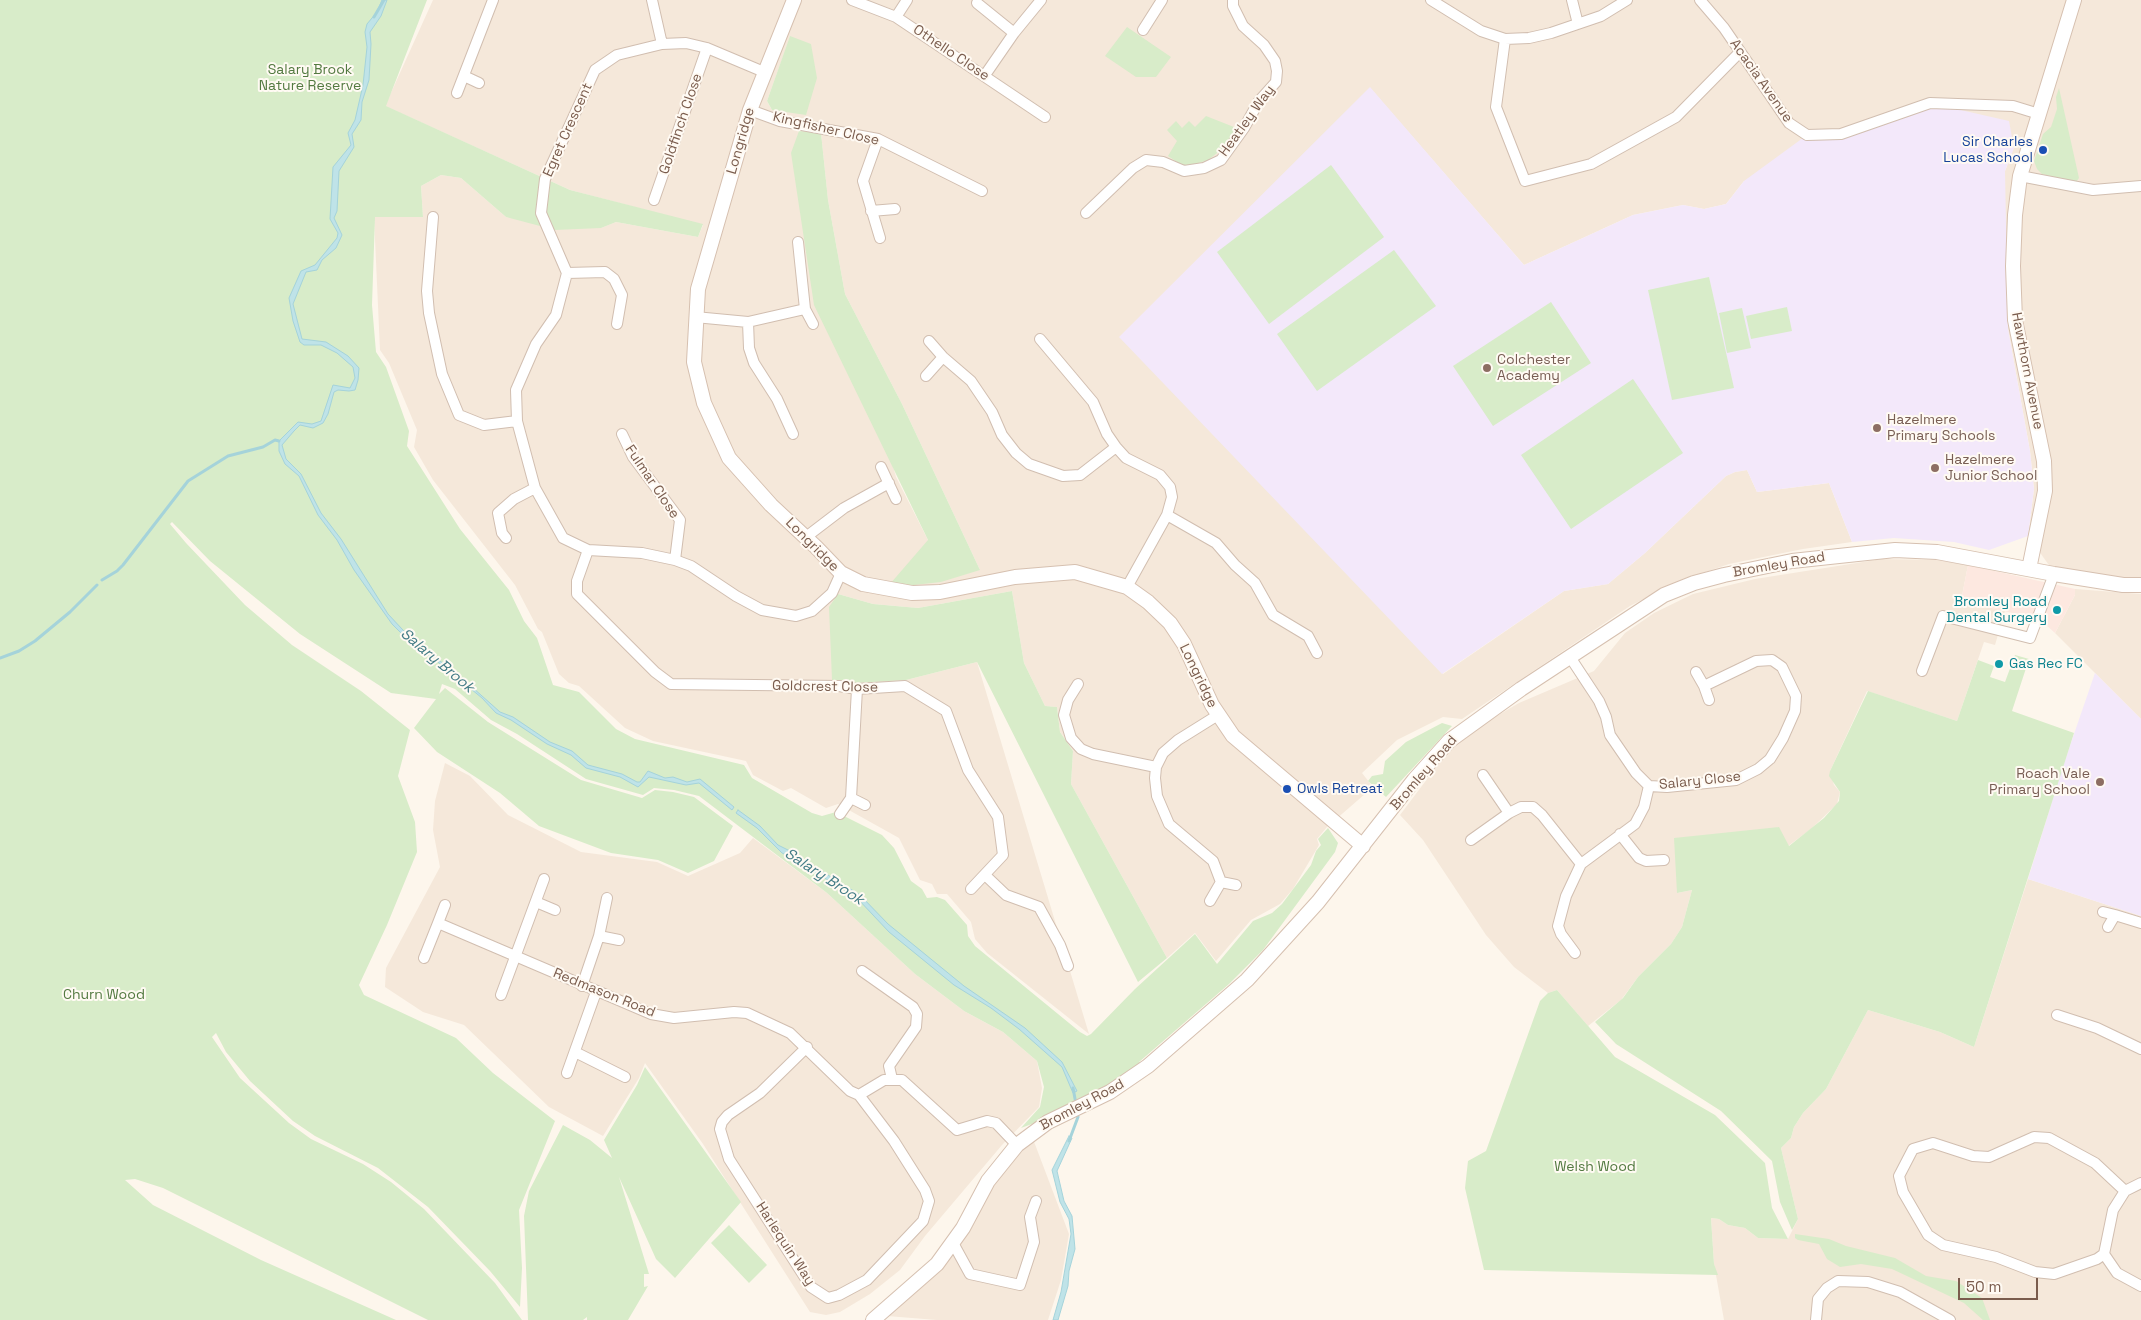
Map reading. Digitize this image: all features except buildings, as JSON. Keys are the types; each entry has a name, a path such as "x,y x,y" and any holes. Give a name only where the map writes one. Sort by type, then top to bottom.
{"street":[{"path":"457,93 493,0"},
{"path":"652,0 662,44"},
{"name":"Longridge","path":"794,0 750,110 698,289 694,362 704,402 729,458 771,505 806,537 840,573 863,584 912,594 940,592 1015,577 1075,572 1127,587 1170,623 1184,644 1218,715 1245,748 1363,846"},
{"name":"Othello Close","path":"852,0 896,17 1045,117"},
{"path":"896,17 907,0"},
{"path":"985,75 1014,33 1042,0"},
{"path":"1143,30 1162,0"},
{"name":"Heatley Way","path":"1086,214 1133,168 1146,160 1163,162 1184,172 1204,168 1221,160 1244,128 1259,101 1276,82 1277,71 1275,61 1264,45 1243,26 1233,6 1233,0"},
{"path":"1431,0 1481,31 1505,39 1529,38 1578,24 1600,16 1626,0"},
{"path":"1572,0 1578,24"},
{"name":"Acacia Avenue","path":"1700,0 1724,28 1788,123 1807,135 1841,134 1930,103 2012,106 2039,114"},
{"name":"Hawthorn Avenue","path":"2029,569 2045,491 2044,461 2015,320 2015,215 2020,176 2074,0"},
{"path":"977,3 1014,33"},
{"path":"1505,39 1496,107 1525,181 1591,164 1676,117 1740,52"},
{"name":"Egret Crescent","path":"567,273 541,213 544,179 595,70 617,55 662,44 686,43 707,48 764,72"},
{"name":"Goldfinch Close","path":"654,200 707,48"},
{"path":"464,76 479,83"},
{"name":"Kingfisher Close","path":"750,110 780,121 878,139 982,191"},
{"path":"878,139 863,181 880,238"},
{"path":"2020,176 2093,190 2141,186"},
{"path":"871,211 895,209"},
{"path":"433,217 427,291 431,322 442,374 459,415 484,426 517,421"},
{"path":"798,242 805,309 812,324"},
{"path":"617,324 622,294 614,279 605,272 567,273 556,315 536,344 516,390 517,421 535,488 564,538 588,550 642,552 675,560 691,566 736,596 762,610 796,616 812,611 832,594 840,573"},
{"path":"695,317 748,322 805,309"},
{"path":"748,322 749,348 754,363 777,399 793,434"},
{"path":"1040,338 1093,402 1107,434 1116,447 1126,458 1166,479 1172,497 1167,515 1127,587"},
{"path":"929,341 943,357 971,381 992,412 1002,435 1016,453 1030,464 1063,476 1080,475 1116,447"},
{"path":"926,376 943,357"},
{"name":"Fulmar Close","path":"622,434 633,457 680,520 675,560"},
{"path":"881,467 896,499"},
{"path":"806,537 844,508 889,483"},
{"path":"506,538 502,533 498,513 514,499 535,488"},
{"path":"1167,515 1216,543 1255,582 1273,615 1308,636 1317,653"},
{"name":"Goldcrest Close","path":"588,550 576,582 577,594 655,672 671,684 840,686 857,689 906,686 946,711 968,770 998,817 1003,855 971,890"},
{"name":"Bromley Road","path":"873,1320 924,1277 953,1243 964,1228 988,1181 1017,1145 1048,1122 1123,1084 1185,1035 1247,980 1289,936 1414,780 1462,729 1631,616 1678,588 1724,574 1792,561 1894,550 1937,552 2054,574 2123,585 2141,585"},
{"path":"1922,671 1943,616 2030,638 2054,574"},
{"name":"Salary Close","path":"1570,657 1599,701 1606,717 1610,735 1636,773 1649,786 1667,787 1736,780 1746,776 1770,759 1783,738 1795,711 1796,696 1782,667 1772,660 1756,661 1704,686"},
{"path":"1696,672 1704,686 1708,700"},
{"path":"1078,684 1068,700 1064,715 1071,738 1081,749 1093,754 1156,767"},
{"path":"840,814 851,798 857,689"},
{"path":"1218,715 1178,740 1163,752 1156,767 1157,796 1169,824 1213,861 1221,882"},
{"path":"1483,775 1509,813"},
{"path":"1575,953 1561,934 1558,926 1566,896 1581,864 1635,824 1644,807 1649,786"},
{"path":"851,798 865,805"},
{"path":"1471,840 1509,813 1521,807 1533,808 1542,815 1581,864"},
{"path":"1620,834 1639,858 1646,861 1664,860"},
{"path":"985,876 1006,895 1039,907 1060,945 1068,966"},
{"path":"501,995 544,879"},
{"path":"1221,882 1236,885"},
{"path":"1210,901 1221,882"},
{"path":"582,986 599,936 607,898"},
{"path":"536,902 555,910"},
{"path":"424,958 445,905"},
{"path":"2103,912 2141,923"},
{"path":"2108,927 2115,915"},
{"name":"Redmason Road","path":"438,923 651,1014 674,1018 734,1012 747,1013 790,1034 807,1047 850,1090 859,1095"},
{"path":"599,936 619,940"},
{"path":"862,971 913,1007 917,1014 916,1027 890,1066 892,1079"},
{"path":"567,1073 596,992"},
{"path":"2057,1015 2098,1028 2141,1049"},
{"name":"Harlequin Way","path":"807,1047 760,1093 728,1115 722,1122 720,1129 729,1159 812,1287 828,1298 839,1296 867,1280 923,1221 929,1201 925,1190 894,1141 859,1095"},
{"path":"575,1052 625,1077"},
{"path":"859,1095 875,1084 892,1079 902,1080 958,1130 988,1121 996,1123 1017,1145"},
{"path":"2104,1254 2096,1259 2054,1274 2035,1272 1996,1257 1943,1245 1928,1235 1903,1192 1899,1176 1913,1149 1933,1143 1973,1156 1989,1157 2034,1137 2049,1138 2095,1163 2125,1191"},
{"path":"2141,1183 2125,1191 2113,1210 2104,1254 2117,1273 2141,1286"},
{"path":"953,1243 970,1274 1020,1285 1034,1242 1030,1217 1036,1200"},
{"path":"1816,1320 1818,1299 1827,1288 1838,1281 1868,1282 1900,1292 1950,1320"}],"shaded area":[{"path":"433,0 2141,0 2141,578 2122,579 2051,568 2028,536 2034,489 2030,451 2008,329 2005,171 2009,161 1744,181 1726,204 1704,209 1683,205 1633,215 1524,265 1370,88 1443,674 1564,591 1608,584 1645,553 1726,476 1735,472 1747,470 1757,492 1829,483 1852,542 1803,549 1729,564 1679,581 1630,606 1462,719 1443,717 1397,740 1362,773 1373,787 1327,827 1317,839 1319,845 1293,889 1280,904 1251,920 1216,961 1195,933 1167,958 1071,784 1073,751 1060,732 1057,707 1045,706 1024,663 1012,591 918,608 873,604 838,594 906,680 977,662 1089,1034 987,953 975,939 971,922 947,894 937,894 932,884 920,880 899,838 838,804 826,808 791,788 783,791 753,775 746,761 653,741 625,728 579,686 569,683 559,674 542,632 538,629 515,585 433,480 414,447 417,430 389,363 380,350 374,217 423,217 421,186 441,175 461,178 506,217 601,228 616,222 698,237 703,225 570,190 385,106","holes":["790,37 772,110 767,101","799,131 821,133 828,200 845,294 902,404 980,570 928,540 896,477"]},
{"name":"Colchester Academy","path":"1370,87 1524,265 1633,215 1683,205 1704,209 1726,204 1744,181 1807,135 1841,134 1930,103 2009,121 2014,148 2005,171 2008,329 2030,451 2034,489 2028,536 1989,550 1954,542 1894,538 1852,542 1829,483 1757,492 1747,470 1735,472 1726,476 1645,553 1608,584 1564,591 1442,674 1119,337"},
{"path":"1882,559 1937,560 1968,565 1961,601 2005,611 1995,645 1984,642 1957,721 1867,691 1830,771 1834,785 1840,792 1837,804 1811,829 1788,846 1778,827 1677,893 1692,890 1682,927 1671,944 1638,977 1621,1000 1588,1026 1557,990 1548,993 1514,967 1486,935 1423,840 1400,815 1449,750 1471,731 1519,703 1594,671 1625,633 1654,613 1693,594 1755,579"},
{"path":"1968,565 2075,589 2075,595 2055,633 2034,618 1961,601"},
{"path":"2075,589 2141,594 2141,719 2055,633 2075,595"},
{"name":"Roach Vale Primary School","path":"2095,673 2141,719 2141,916 2028,879 2064,763"},
{"path":"445,763 470,776 508,815 581,852 657,862 688,876 740,853 753,838 827,893 915,974 964,1011 1003,1032 1037,1061 1042,1088 1039,1107 1002,1145 925,1236 900,1270 870,1294 840,1312 826,1315 810,1312 703,1144 645,1063 639,1078 603,1136 549,1107 464,1025 423,1012 385,987 386,968 440,867 433,830 435,801"},
{"path":"2028,879 2141,916 2141,1320 1724,1320 1714,1264 1711,1218 1719,1219 1728,1225 1745,1228 1758,1238 1788,1239 1798,1219 1781,1148 1791,1138 1794,1127 1803,1113 1826,1089 1868,1010 1940,1032 1974,1047"},
{"path":"1033,1139 1069,1234 1061,1280 1048,1320 937,1320 887,1316 975,1216 1019,1150"}],"green space":[{"path":"0,0 427,0 386,106 570,190 703,224 698,237 616,222 601,228 555,230 506,217 461,178 441,175 421,186 423,217 375,217 372,305 376,352 386,367 409,431 407,446 460,529 509,590 524,621 537,638 553,685 579,692 616,729 635,739 744,765 752,778 812,813 822,816 836,812 882,835 894,848 911,881 922,889 927,898 937,897 945,900 967,925 968,936 975,946 1080,1032 1087,1036 1091,1034 1135,989 1195,934 1217,964 1253,921 1272,913 1282,904 1311,865 1316,851 1321,845 1318,839 1328,828 1338,843 1335,852 1263,950 1229,984 1139,1062 1148,1066 1040,1121 1021,1128 1040,1107 1044,1087 1037,1061 1003,1032 964,1011 915,974 827,893 699,796 674,790 654,788 643,795 586,779 517,734 491,720 455,689 442,684 439,694 445,688 488,722 581,780 642,798 655,790 694,797 733,826 714,861 688,873 658,860 611,853 539,826 500,793 437,752 414,728 436,699 391,693 300,634 210,561 172,522 170,524 186,543 245,605 292,645 361,691 410,730 398,776 415,822 417,852 387,925 359,985 364,995 456,1038 493,1073 555,1121 519,1210 522,1268 520,1307 490,1271 428,1207 378,1168 315,1136 293,1121 250,1081 226,1052 216,1033 212,1037 240,1078 289,1123 311,1139 363,1164 391,1182 424,1209 495,1283 522,1320 428,1320 163,1188 135,1179 125,1180 153,1205 261,1260 396,1320 0,1320"},
{"path":"1127,27 1171,57 1156,77 1136,77 1105,56"},
{"path":"790,36 811,44 817,78 806,115 772,110 767,101"},
{"path":"2059,88 2079,178 2076,182 2042,174 2037,169 2034,161 2043,134 2051,127 2057,109 2056,97"},
{"path":"1206,116 1234,127 1236,130 1225,147 1208,160 1189,166 1180,164 1168,156 1177,141 1167,130 1176,121 1182,128 1189,121 1195,127"},
{"path":"799,131 821,133 828,200 845,294 902,404 980,570 941,582 905,586 890,584 928,540 814,305 791,153"},
{"path":"1331,165 1384,237 1269,324 1217,252"},
{"path":"1394,250 1436,306 1317,391 1277,334"},
{"path":"1709,277 1734,388 1672,400 1648,290"},
{"path":"1551,302 1591,363 1493,426 1453,366"},
{"path":"1787,307 1792,331 1751,339 1746,316"},
{"path":"1742,308 1751,348 1727,353 1719,313"},
{"path":"1633,379 1683,453 1571,529 1521,455"},
{"path":"1012,591 1024,663 1045,706 1057,707 1060,732 1073,751 1071,784 1167,958 1138,982 977,662 906,680 854,683 832,680 829,607 838,594 873,604 918,608"},
{"path":"2015,655 2029,659 2012,711 2074,733 1974,1047 1940,1032 1868,1010 1826,1089 1803,1113 1794,1127 1791,1138 1781,1148 1798,1219 1792,1230 1780,1202 1772,1161 1721,1111 1616,1044 1595,1022 1623,998 1638,977 1671,944 1682,927 1692,890 1677,893 1674,838 1779,827 1789,846 1824,818 1839,801 1840,792 1829,776 1830,771 1868,691 1957,721 1978,660 1994,666 1990,677 2005,682"},
{"path":"1442,723 1452,726 1386,797 1368,781 1372,776 1383,774 1385,761 1406,742"},
{"name":"Welsh Wood","path":"1557,990 1615,1057 1715,1115 1765,1163 1772,1208 1788,1239 1758,1238 1745,1228 1728,1225 1719,1219 1711,1218 1714,1264 1718,1275 1484,1270 1465,1188 1468,1161 1486,1151 1540,1001 1548,993"},
{"path":"645,1067 741,1202 675,1278 656,1259 619,1177 649,1274 644,1274 644,1287 648,1286 628,1320 587,1320 587,1317 583,1320 528,1320 524,1216 529,1191 563,1125 590,1140 612,1158 604,1140 637,1085"},
{"path":"729,1225 767,1265 749,1283 711,1243"},
{"path":"1795,1234 1829,1239 1846,1246 1895,1258 1926,1276 1956,1281 1982,1298 1990,1320 1983,1320 1964,1303 1892,1269 1861,1264 1840,1267 1827,1259 1819,1244 1798,1240 1795,1238"}],"water":[{"path":"382,0 387,0 381,16 370,32 369,80 362,102 361,120 352,134 354,147 339,171 337,211 334,218 342,235 336,248 322,260 317,270 306,272 293,304 302,339 326,342 348,356 359,368 358,380 355,390 338,390 334,392 328,414 323,423 313,428 300,425 294,431 282,445 286,459 301,474 321,513 341,539 388,614 416,644 454,671 500,712 513,717 550,742 572,751 588,765 622,774 637,782 640,782 648,771 665,778 673,777 687,782 700,779 734,807 732,810 699,783 686,785 649,777 638,787 620,777 586,768 571,755 547,744 511,720 496,713 482,698 433,658 416,648 392,624 354,570 337,540 318,515 299,476 285,464 279,451 279,441 298,422 312,424 321,421 333,385 350,388 355,378 353,367 337,353 321,345 304,345 300,342 293,321 289,298 301,271 315,265 337,238 338,233 330,219 333,167 351,145 348,133 355,120 363,85 367,47 365,32 367,24 377,12"},
{"path":"738,810 760,826 778,845 798,855 802,863 815,867 860,895 888,924 964,986 1025,1028 1062,1062 1077,1091 1073,1093 1062,1067 1019,1029 991,1008 954,985 889,932 857,898 802,866 795,859 782,853 757,828 736,813"},
{"path":"1069,1136 1072,1138 1057,1171 1064,1201 1072,1216 1075,1249 1069,1271 1068,1286 1058,1320 1053,1320 1061,1292 1071,1234 1069,1219 1060,1202 1052,1170"}],"waterway":[{"name":"Salary Brook","path":"374,17 384,0"},
{"path":"102,580 123,565 188,481 228,456 263,447 275,440 279,441"},
{"path":"0,658 19,651 35,641 70,612 97,585"},
{"name":"Salary Brook","path":"1073,1088 1076,1104"},
{"name":"Salary Brook","path":"1069,1141 1078,1117 1077,1111"}],"place":[{"name":"Sir Charles Lucas School","path":"2043,150"},
{"name":"Colchester Academy","path":"1487,368"},
{"name":"Hazelmere Primary Schools","path":"1877,428"},
{"name":"Hazelmere Junior School","path":"1935,468"},
{"name":"Bromley Road Dental Surgery","path":"2057,610"},
{"name":"Gas Rec FC","path":"1999,664"},
{"name":"Roach Vale Primary School","path":"2100,782"},
{"name":"Owls Retreat","path":"1287,789"}],"park label":[{"name":"Salary Brook Nature Reserve","path":"310,78"},
{"name":"Churn Wood","path":"104,995"}]}
